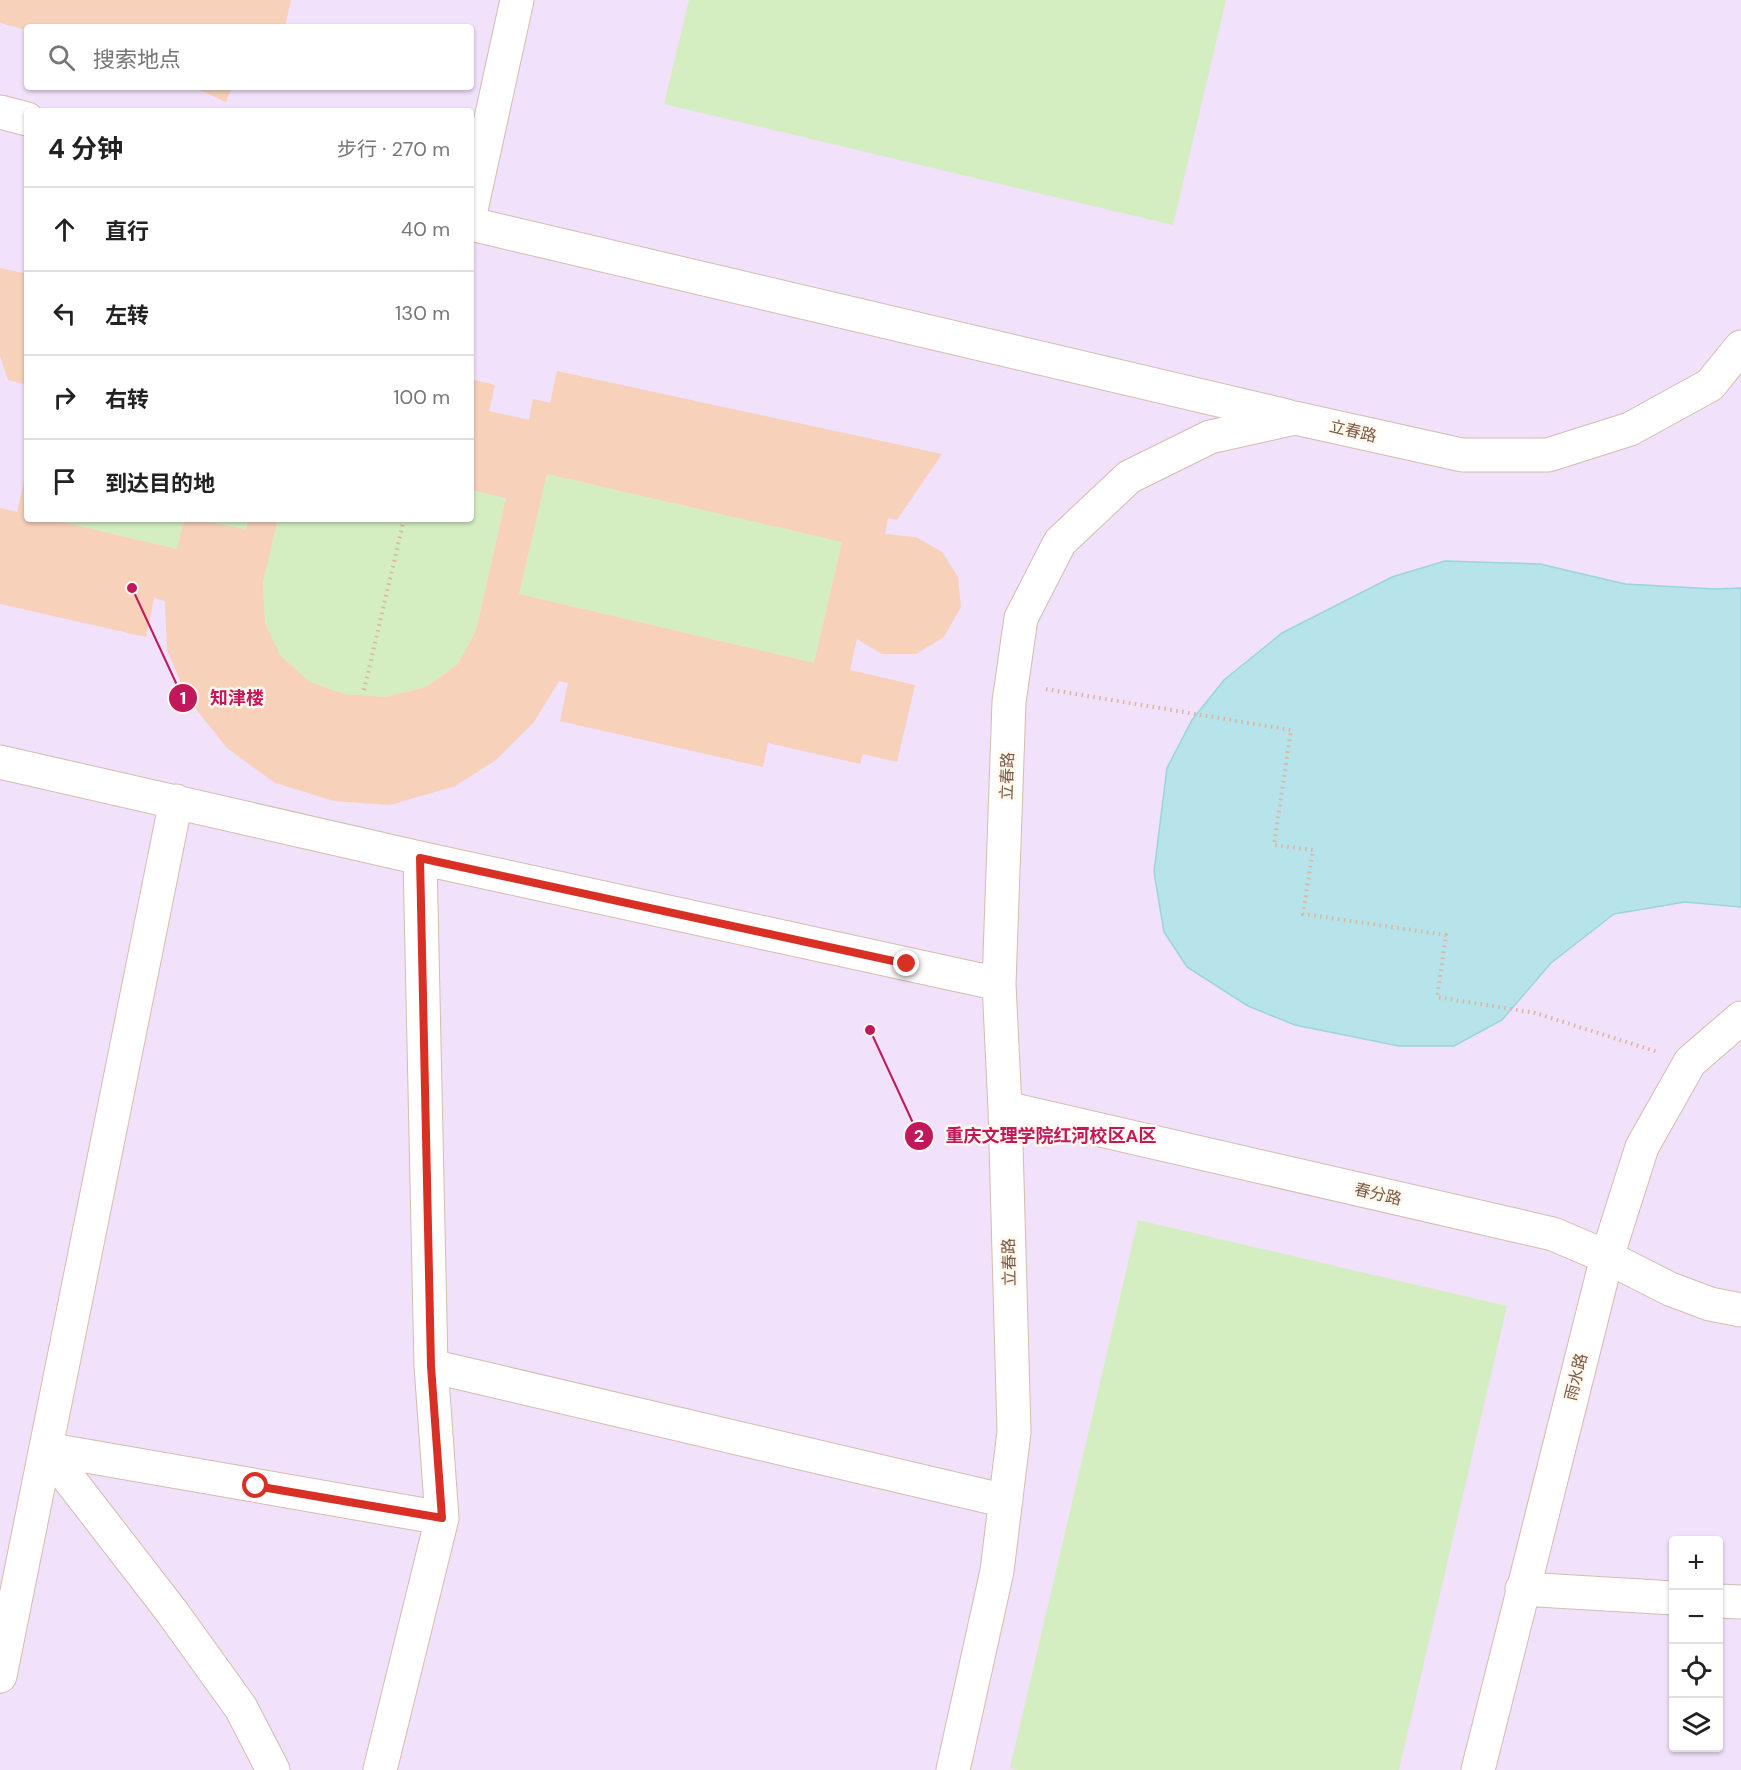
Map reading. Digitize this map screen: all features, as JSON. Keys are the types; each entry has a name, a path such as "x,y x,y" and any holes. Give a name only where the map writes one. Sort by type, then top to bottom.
{"street":[{"path":"474,196 517,0"},
{"path":"0,112 24,118"},
{"path":"474,225 1294,418"},
{"name":"立春路","path":"953,1770 998,1571 1014,1432 1005,1108 999,984 1009,702 1021,618 1060,542 1129,477 1210,438 1294,418 1462,455 1548,455 1630,429 1710,385 1741,347"},
{"path":"0,762 420,858 999,984"},
{"path":"0,1676 176,801"},
{"path":"380,1770 442,1518 431,1366 420,858"},
{"name":"雨水路","path":"1478,1770 1607,1257 1642,1147 1690,1062 1741,1018"},
{"name":"春分路","path":"1005,1108 1553,1234 1607,1257 1670,1289 1710,1304 1741,1310"},
{"path":"431,1366 1006,1501"},
{"path":"46,1449 442,1518"},
{"path":"46,1449 172,1612 241,1708 273,1770"},
{"path":"1522,1589 1669,1598"},
{"path":"1723,1601 1741,1602"}],"path":[{"path":"364,690 403,522"},
{"path":"1012,683 1291,730 1274,845 1313,850 1303,914 1446,935 1437,997 1535,1013 1690,1062"}],"shaded area":[{"path":"0,0 1741,0 1741,1770 0,1770"}],"green space":[{"path":"689,0 1226,0 1173,225 664,104"},
{"path":"547,474 842,542 814,663 519,594"},
{"path":"474,491 506,498 476,631 458,664 426,687 385,697 344,694 310,682 280,655 265,623 263,582 277,522 474,522"},
{"path":"62,522 183,522 177,549"},
{"path":"212,522 247,522 246,530"},
{"path":"1138,1220 1507,1306 1399,1770 1019,1770 1010,1768"}],"water":[{"path":"1445,561 1540,564 1625,584 1715,589 1741,588 1741,907 1685,902 1614,914 1551,963 1502,1020 1454,1046 1399,1046 1295,1025 1248,1006 1187,967 1164,932 1154,872 1167,768 1192,720 1224,680 1282,633 1392,577"}],"building":[{"path":"0,0 291,0 286,24 24,24 24,29 0,23"},
{"path":"200,90 231,90 226,102"},
{"path":"0,268 24,273 24,384 8,380 0,356"},
{"path":"557,371 942,454 897,520 888,518 885,534 916,537 942,552 958,577 961,607 944,637 916,654 882,654 857,639 850,670 915,685 897,762 863,754 860,764 768,743 763,767 560,721 568,683 559,681 534,722 496,760 455,786 390,805 334,801 275,783 227,748 188,699 167,650 165,601 154,598 146,637 0,604 0,508 17,512 24,481 24,522 62,522 177,549 183,522 212,522 246,530 247,522 277,522 263,582 265,623 280,655 310,682 344,694 385,697 426,687 458,664 476,631 506,498 474,491 474,380 495,385 489,411 529,420 533,399 550,403","holes":["547,474 842,542 814,663 519,594"]}],"place":[{"name":"知津楼","path":"132,588"},
{"name":"重庆文理学院红河校区A区","path":"870,1030"}],"route":[{"path":"256,1486 442,1518 431,1366 420,858 907,964"}]}
